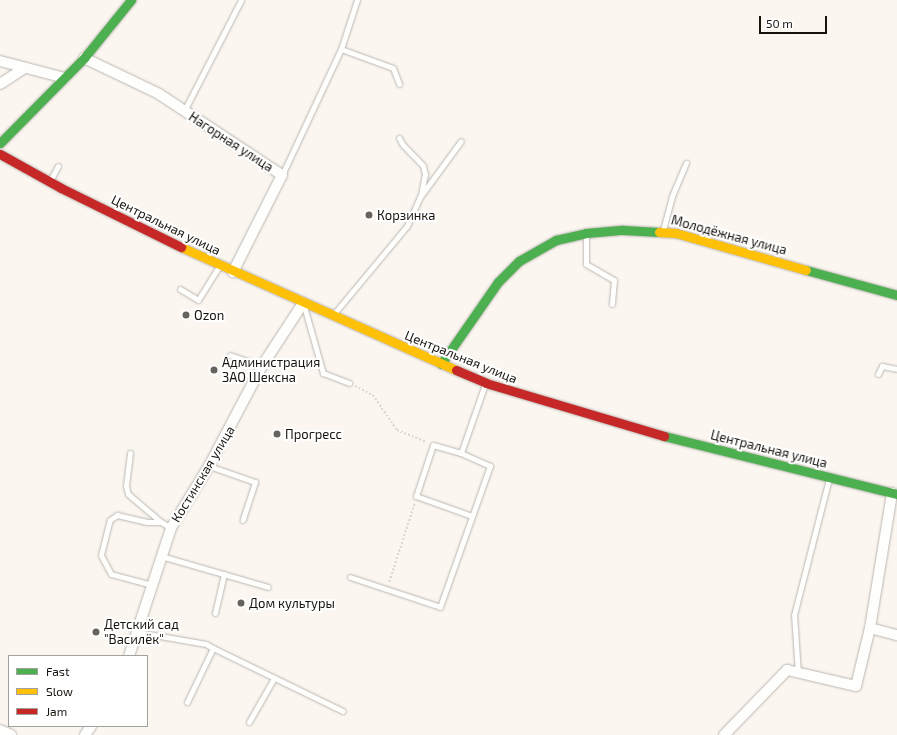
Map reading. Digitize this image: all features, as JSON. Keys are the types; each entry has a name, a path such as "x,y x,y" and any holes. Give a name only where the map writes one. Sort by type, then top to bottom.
{"street":[{"path":"0,143 84,58 131,0"},
{"name":"Нагорная улица","path":"84,58 142,84 282,175 234,272"},
{"path":"0,61 65,78"},
{"path":"0,84 25,68"},
{"name":"Центральная улица","path":"0,154 49,182 219,265 486,383 621,424 895,494"},
{"name":"Молодёжная улица","path":"441,364 498,282 519,261 556,240 586,233 623,230 663,231 714,242 897,295"},
{"name":"Костинская улица","path":"129,655 160,556 171,528 209,466 262,366 303,303"},
{"path":"724,735 787,670 856,686 870,628 895,494"},
{"path":"870,628 897,635"},
{"path":"0,730 11,735"}],"lane":[{"path":"184,112 241,0"},
{"path":"282,175 341,49 357,0"},
{"path":"341,49 393,68 399,84"},
{"path":"332,315 407,226 420,197 425,174 423,166 402,145 399,138"},
{"path":"420,197 461,141"},
{"path":"663,231 672,196 686,163"},
{"path":"49,182 58,166"},
{"path":"586,233 586,264 614,280 612,304"},
{"path":"180,289 198,300 219,265"},
{"path":"303,303 323,373 349,383"},
{"path":"230,355 262,366"},
{"path":"878,374 882,366 897,369"},
{"path":"461,453 486,383"},
{"path":"350,578 440,607 490,466 461,453 433,445 416,496 472,516"},
{"path":"130,453 126,486 128,494 171,528"},
{"path":"209,466 255,482 243,520"},
{"path":"798,673 794,615 830,478"},
{"path":"152,585 112,574 101,555 110,520 117,515 148,522 162,522"},
{"path":"160,556 268,588"},
{"path":"214,613 224,574"},
{"path":"137,632 206,644 343,711"},
{"path":"187,702 213,648"},
{"path":"249,722 274,678"}],"path":[{"path":"349,383 373,395 397,430 433,445"},
{"path":"387,590 416,496"}],"traffic: fast":[{"path":"0,143 84,58 131,0"},
{"path":"441,364 498,282 519,261 556,240 586,233 623,230 659,232"},
{"path":"806,270 897,295"},
{"path":"664,436 897,494"}],"traffic: slow":[{"path":"659,232 676,233 806,270"},
{"path":"181,247 456,370"}],"traffic: jam":[{"path":"0,154 61,188 181,247"},
{"path":"456,370 486,383 664,436"}],"place":[{"name":"Корзинка","path":"369,215"},
{"name":"Ozon","path":"186,315"},
{"name":"Администрация ЗАО Шексна","path":"214,370"},
{"name":"Прогресс","path":"277,434"},
{"name":"Дом культуры","path":"241,603"},
{"name":"Детский сад \"Василёк\"","path":"96,632"}]}
